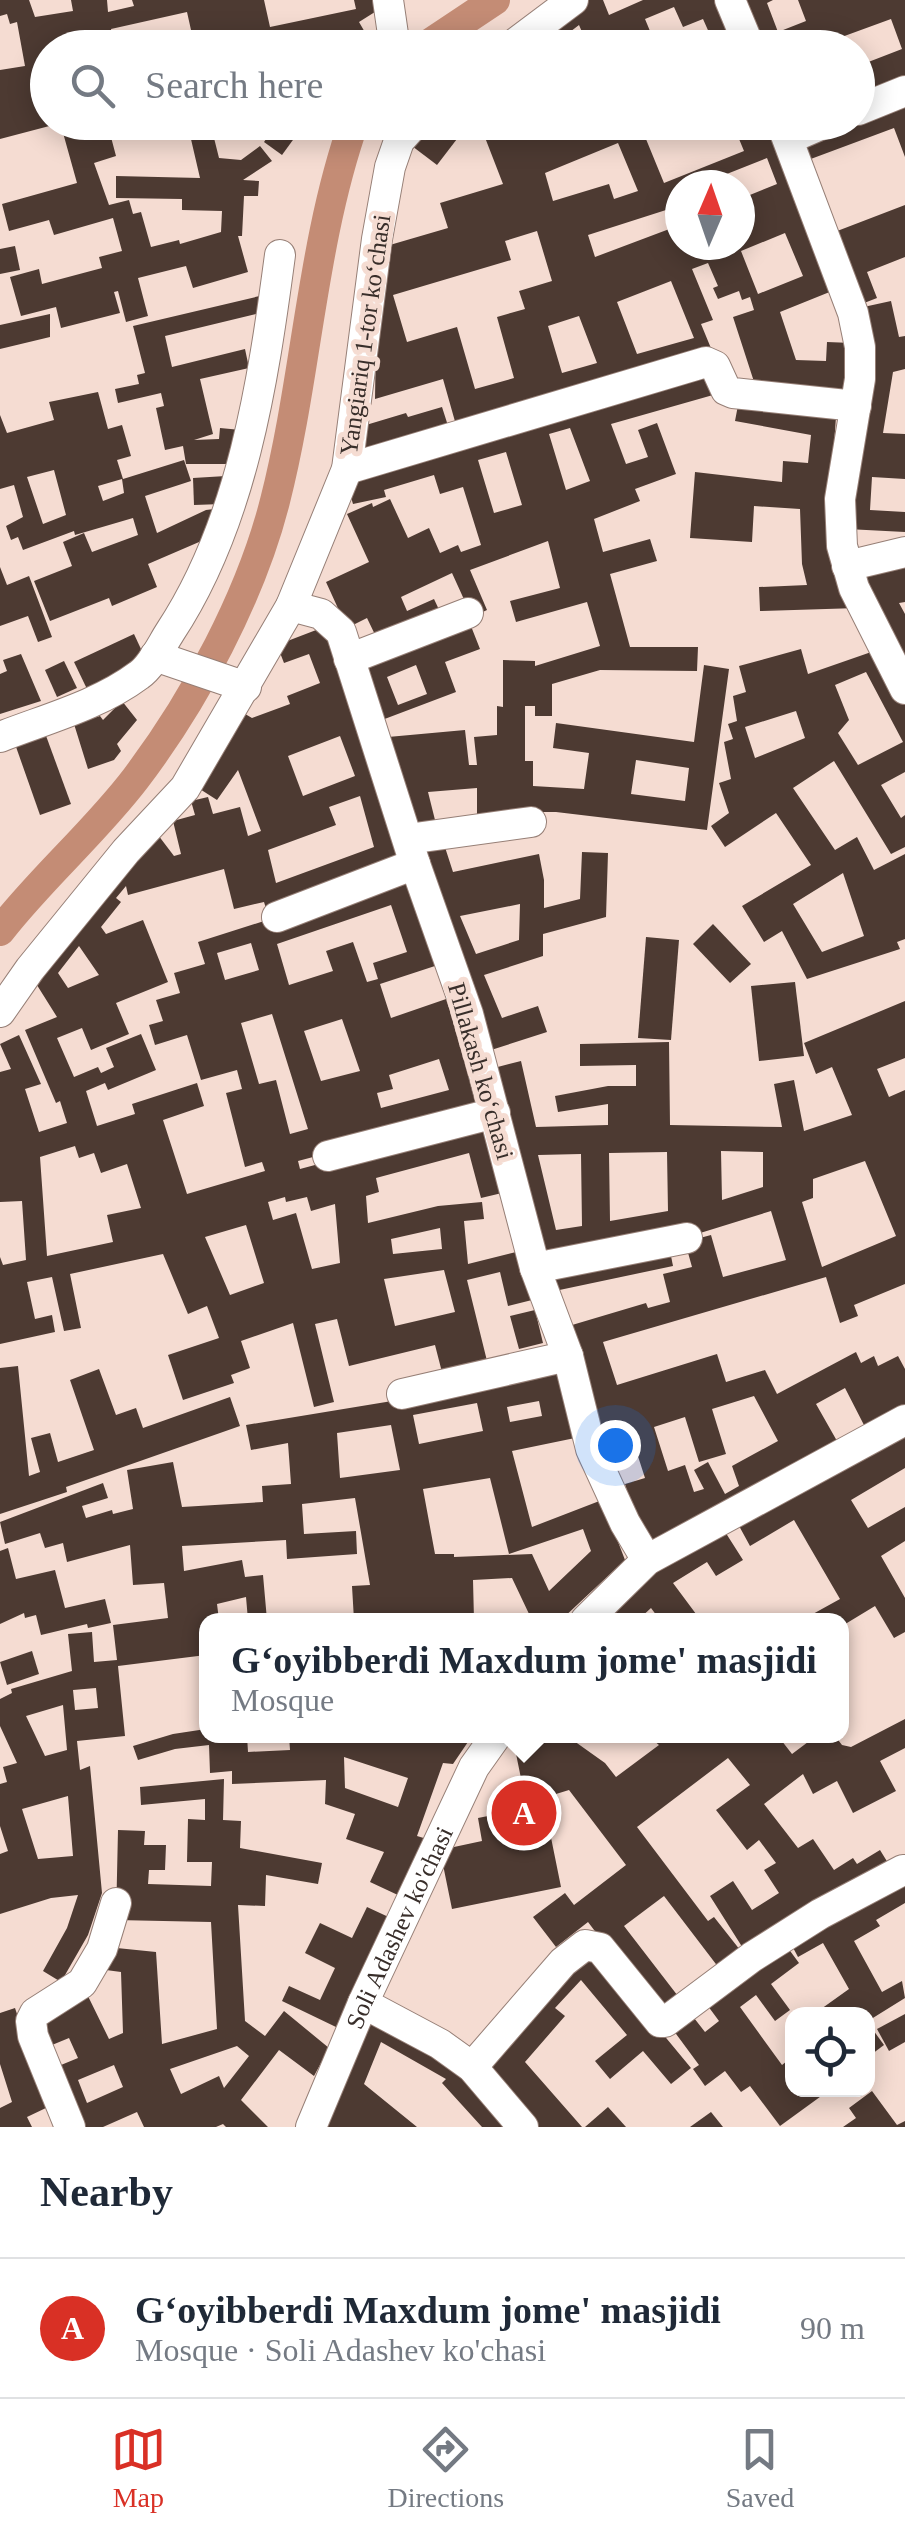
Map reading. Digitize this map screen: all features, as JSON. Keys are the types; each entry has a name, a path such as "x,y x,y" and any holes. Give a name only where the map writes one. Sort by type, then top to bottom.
{"street":[{"path":"388,0 393,30"},
{"path":"524,30 540,10 573,0"},
{"path":"730,0 742,30"},
{"path":"875,103 905,91"},
{"name":"Yangiariq 1-tor koʻchasi","path":"0,1012 126,851 185,788 234,682 291,606 347,468 377,238 390,168 400,140"},
{"path":"789,140 853,313 860,347 856,406 840,499 842,546 854,588 905,689"},
{"path":"0,737 99,699 142,674 159,657 192,599 240,466 268,350 280,255"},
{"path":"347,468 706,362 716,366 726,390 733,393 856,406"},
{"path":"848,566 905,552"},
{"name":"Pillakash koʻchasi","path":"291,606 320,614 341,632 468,1014 535,1268 568,1356 590,1449 647,1560"},
{"path":"349,659 468,613"},
{"path":"159,657 234,682"},
{"path":"277,917 411,852 531,822"},
{"path":"328,1156 495,1113"},
{"path":"535,1268 687,1238"},
{"path":"402,1394 568,1356"},
{"path":"593,1613 647,1560 905,1420"},
{"name":"Soli Adashev ko'chasi","path":"310,2127 363,2003 474,1768 491,1743"},
{"path":"472,2067 563,1962 585,1945 600,1948 660,2022 665,2022 752,1957 820,1914 903,1870"},
{"path":"70,2127 32,2036 31,2022 35,2014 82,1983 102,1948 116,1903"},
{"path":"363,2003 440,2044 472,2067 523,2127"}],"building":[{"path":"0,0 29,0 35,17 73,11 71,0 107,0 108,12 134,6 132,0 264,0 270,27 356,9 354,0 384,0 386,5 359,22 364,30 191,30 187,12 111,30 30,30 30,131 0,139 0,70 25,66 17,22 10,24 7,14 0,16"},
{"path":"574,0 603,0 609,15 643,0 722,0 734,30 708,30 703,19 683,27 674,7 645,19 650,30 581,30 579,25 572,30 534,30"},
{"path":"736,0 773,0 767,3 777,30 747,30"},
{"path":"798,0 905,0 905,82 875,93 875,59 902,49 891,19 861,30 783,30 806,21"},
{"path":"905,99 905,157 894,128 875,135 875,114"},
{"path":"65,140 112,140 116,156 94,163 109,205 129,200 133,214 141,212 151,247 179,240 180,244 221,232 222,211 182,210 182,199 116,198 116,176 200,178 191,140 214,140 219,158 241,160 260,146 272,161 243,180 259,181 258,196 244,196 242,236 238,236 248,272 193,288 186,266 138,278 148,316 126,322 118,291 114,292 120,313 61,328 56,307 21,316 10,277 39,269 42,284 102,268 99,257 122,251 113,218 54,235 49,220 9,231 2,204 77,183"},
{"path":"265,140 293,140 282,155"},
{"path":"416,140 456,140 437,165 412,146"},
{"path":"486,140 646,140 665,183 665,210 588,235 595,257 665,231 665,260 745,260 758,294 803,276 785,233 755,245 755,193 777,184 767,158 737,170 696,170 744,151 739,140 781,140 842,287 780,312 796,360 826,361 827,342 852,343 850,394 757,391 733,317 754,310 750,297 742,300 739,291 718,299 713,288 718,286 708,263 692,269 713,320 701,324 715,358 456,425 443,379 375,399 377,277 383,247 448,228 440,203 503,184","holes":["618,143 638,191 614,199 609,184 553,201 545,173","537,231 552,281 519,291 525,309 497,317 514,378 475,389 457,327 407,342 393,295 511,260 505,241","671,281 694,338 637,354 617,302","579,316 597,363 562,373 548,326"]},
{"path":"795,140 862,140 800,163"},
{"path":"905,205 905,257 867,272 877,298 859,305 832,233"},
{"path":"15,246 20,270 0,274 0,249"},
{"path":"264,295 268,311 165,336 172,367 245,349 249,368 200,379 213,434 194,440 219,439 220,428 241,430 236,464 186,464 183,446 165,450 156,408 164,406 161,393 118,403 115,389 139,384 137,375 145,373 133,326"},
{"path":"891,301 899,337 905,336 905,369 893,372 883,433 905,434 905,479 872,477 870,510 905,512 905,532 847,529 859,308"},
{"path":"50,314 50,337 0,349 0,325"},
{"path":"705,366 713,395 611,424 626,464 648,457 638,430 657,423 676,474 635,489 640,501 594,519 603,552 650,539 657,561 610,574 630,647 698,647 697,671 600,670 552,684 552,716 535,716 535,706 525,706 525,761 533,761 533,786 584,789 589,753 553,748 556,723 694,742 704,665 729,669 707,830 556,812 513,812 477,823 477,788 428,792 437,828 407,835 388,737 465,730 469,765 477,765 474,737 497,735 497,706 503,707 503,660 535,661 535,666 600,646 587,602 516,622 510,601 560,588 548,541 470,570 487,610 472,617 452,573 401,597 407,611 434,599 442,616 380,645 367,618 347,628 326,582 369,562 347,514 390,499 408,538 429,528 440,553 458,545 461,552 481,545 463,487 440,494 434,475 384,490 386,497 353,504 347,484","holes":["570,428 590,481 566,490 549,434","506,452 522,505 494,513 478,460","636,760 689,768 685,801 631,794"]},
{"path":"98,392 108,429 122,425 131,456 117,460 123,479 184,460 191,481 145,496 157,533 206,510 222,508 213,536 148,564 157,587 112,606 109,598 50,621 34,581 72,566 63,542 84,533 92,552 138,535 133,518 75,535 74,531 23,550 18,537 11,540 6,526 23,517 14,485 0,489 0,415 7,433 54,420 49,402","holes":["54,470 66,515 43,524 27,477","122,479 124,493 103,501 98,486"]},
{"path":"739,400 836,417 831,486 858,608 760,611 759,587 807,585 802,564 800,509 754,506 752,542 690,538 695,472 782,482 783,461 808,463 811,435 735,421"},
{"path":"442,407 450,432 363,452 356,428"},
{"path":"226,476 222,504 194,505 193,478"},
{"path":"905,557 905,602 899,603 905,614 905,672 851,568"},
{"path":"0,567 7,585 29,576 52,637 38,642 28,616 0,626"},
{"path":"467,616 480,649 445,662 456,692 374,723 350,660","holes":["416,665 427,694 398,705 387,677"]},
{"path":"324,627 403,865 268,915 264,902 234,909 224,869 128,895 126,886 116,898 121,902 101,927 106,934 143,920 168,982 116,1003 129,1034 91,1050 82,1028 57,1038 74,1077 98,1067 101,1073 114,1067 106,1048 141,1034 156,1070 108,1090 105,1083 86,1091 97,1126 135,1114 132,1104 197,1083 204,1106 163,1120 187,1194 265,1171 262,1162 245,1167 226,1093 242,1089 237,1070 201,1080 187,1035 155,1045 149,1025 163,1021 156,1000 180,993 174,973 205,964 198,942 408,875 438,965 380,984 391,1018 449,998 487,1111 298,1161 300,1169 483,1120 502,1193 481,1198 469,1153 376,1178 379,1192 366,1196 368,1223 438,1206 482,1202 484,1219 464,1221 468,1264 520,1251 532,1300 508,1306 500,1272 467,1280 489,1369 444,1380 435,1345 349,1366 337,1319 315,1324 334,1402 314,1407 293,1323 241,1341 250,1368 231,1375 234,1383 183,1400 168,1355 219,1338 207,1306 188,1314 163,1254 70,1274 81,1328 64,1331 52,1277 27,1282 35,1319 52,1315 55,1332 0,1344 0,1257 3,1265 26,1260 22,1201 0,1202 0,1072 11,1069 0,1044 19,1035 41,1084 25,1089 39,1132 67,1123 25,1030 57,1017 30,974 155,831 174,856 181,854 173,821 195,815 191,801 208,797 213,814 240,807 248,836 261,831 238,770 217,800 192,784 240,711 252,718 290,704 287,696 320,683 309,654 284,663 277,645","holes":["340,736 355,776 303,796 288,756","360,796 374,847 276,883 268,850 336,825 329,807","391,905 407,952 373,963 378,979 367,982 353,942 326,951 333,971 289,985 277,944","251,943 259,970 225,980 217,953","79,946 99,975 68,988 58,973","272,1014 308,1129 290,1134 276,1080 259,1084 241,1023","342,1019 360,1071 321,1081 304,1031","439,1059 449,1090 381,1108 377,1093 393,1089 389,1075","75,1146 79,1158 94,1153 101,1173 127,1164 141,1208 107,1215 113,1242 47,1256 40,1157","307,1197 311,1211 335,1204 340,1263 312,1269 296,1213 273,1220 268,1202","246,1225 264,1283 230,1295 205,1237","440,1228 442,1249 393,1254 391,1239","444,1270 455,1312 395,1326 384,1279"]},
{"path":"134,634 147,662 87,689 74,662"},
{"path":"801,649 808,674 877,650 905,703 905,772 881,785 901,818 905,815 905,847 891,854 834,761 793,788 835,850 857,837 874,870 905,854 905,939 897,942 900,949 807,979 782,931 764,942 742,906 811,865 776,813 725,847 711,826 729,813 719,783 731,779 724,742 733,739 728,724 737,721 733,696 746,692 739,666","holes":["866,672 903,742 858,765 838,733 849,720 835,685","796,711 805,738 755,758 745,727","843,873 864,936 822,952 793,904"]},
{"path":"21,654 41,701 0,714 0,674 7,671 3,660"},
{"path":"64,661 77,688 57,697 45,670"},
{"path":"122,701 137,720 117,744 121,751 114,760 88,769 74,724 100,716 103,720"},
{"path":"45,733 71,804 40,815 15,744"},
{"path":"442,838 453,872 539,854 544,908 580,899 582,852 608,853 606,917 543,934 543,956 484,975 502,1018 538,1006 547,1032 488,1051 412,847","holes":["520,904 519,940 476,954 460,916"]},
{"path":"713,924 751,964 730,983 693,944"},
{"path":"646,937 679,940 671,1040 638,1038"},
{"path":"795,982 804,1056 759,1061 751,986"},
{"path":"905,1001 905,1058 877,1069 889,1097 905,1090 905,1284 854,1305 858,1316 840,1323 826,1277 603,1342 617,1385 717,1354 726,1382 765,1370 777,1394 856,1352 861,1363 874,1356 878,1366 898,1356 905,1369 905,1405 865,1427 845,1388 816,1404 837,1441 644,1548 625,1484 645,1478 635,1447 602,1457 562,1328 646,1303 648,1308 670,1302 663,1274 692,1267 685,1242 711,1235 723,1277 786,1260 771,1211 697,1234 535,1262 490,1069 521,1061 536,1127 608,1125 608,1104 558,1112 555,1096 608,1086 636,1086 636,1065 580,1066 580,1044 669,1042 670,1125 782,1127 774,1084 794,1080 804,1131 852,1115 832,1067 816,1074 804,1043","holes":["721,1151 763,1152 763,1187 722,1200","667,1152 668,1211 610,1221 609,1153","581,1154 582,1226 556,1230 538,1155","865,1161 896,1236 822,1267 802,1202 813,1198 813,1179","754,1396 778,1441 732,1466 739,1486 725,1494 708,1462 694,1470 704,1489 694,1492 685,1465 668,1471 654,1427 685,1417 699,1462 726,1454 712,1409"]},
{"path":"669,1246 673,1266 550,1292 546,1271"},
{"path":"535,1310 543,1343 519,1349 510,1316"},
{"path":"18,1366 29,1476 40,1472 31,1438 50,1433 58,1462 94,1450 70,1380 99,1369 116,1415 136,1408 143,1428 230,1397 240,1426 0,1514 0,1368"},
{"path":"561,1367 575,1438 512,1451 532,1527 602,1500 625,1560 568,1613 529,1613 512,1578 473,1580 474,1613 354,1613 352,1586 370,1585 355,1498 302,1504 304,1534 356,1531 357,1554 287,1559 286,1540 182,1546 184,1571 242,1560 245,1577 263,1575 266,1613 247,1613 246,1597 217,1604 218,1613 199,1613 199,1656 118,1666 125,1736 77,1741 80,1770 90,1766 102,1893 88,1935 61,1982 43,1971 67,1928 78,1895 51,1898 0,1914 0,1854 8,1851 0,1826 0,1784 7,1782 3,1767 17,1763 0,1726 0,1699 12,1693 11,1689 72,1671 68,1634 92,1632 94,1662 117,1660 113,1625 168,1618 164,1583 133,1585 130,1545 67,1562 63,1543 45,1548 40,1533 5,1544 0,1522 103,1483 108,1498 82,1506 86,1518 133,1509 127,1470 173,1462 182,1507 263,1502 262,1486 291,1484 288,1443 251,1450 246,1425","holes":["539,1401 542,1416 510,1422 507,1407","477,1403 483,1431 419,1444 413,1415","391,1425 400,1470 340,1478 337,1433","490,1478 509,1554 583,1529 591,1551 549,1591 532,1554 454,1557 435,1554 423,1489","96,1688 98,1708 75,1710 73,1690","63,1705 67,1750 45,1756 26,1716","68,1796 73,1856 38,1859 22,1809"]},
{"path":"905,1427 905,1468 851,1500 868,1528 905,1507 905,1541 881,1556 905,1598 905,1632 894,1638 875,1606 849,1622 849,1613 815,1613 840,1599 794,1520 750,1546 738,1524"},
{"path":"722,1527 743,1560 716,1576 707,1562 673,1583 695,1613 655,1613 651,1608 646,1613 603,1613 633,1584"},
{"path":"8,1548 16,1579 55,1570 65,1608 105,1599 111,1623 88,1628 87,1624 41,1635 36,1615 25,1618 24,1613 0,1624 0,1551"},
{"path":"32,1651 39,1674 7,1685 0,1662"},
{"path":"905,1719 905,1748 880,1761 896,1791 853,1813 837,1781 813,1794 803,1774 764,1804 798,1848 813,1839 834,1870 853,1858 857,1864 880,1850 888,1863 746,1953 710,1896 733,1881 752,1910 779,1893 764,1870 776,1863 759,1840 747,1850 716,1810 750,1785 728,1758 637,1827 708,1921 714,1917 744,1955 722,1972 664,1896 624,1926 681,2000 660,2017 588,1922 556,1947 533,1917 565,1893 574,1905 626,1865 569,1790 543,1798 561,1887 452,1909 440,1850 482,1841 478,1818 508,1812 506,1802 525,1798 515,1743 577,1743 605,1763 616,1777 659,1745 657,1743 783,1743 792,1754 807,1743 840,1743 851,1747"},
{"path":"199,1730 199,1743 247,1743 248,1752 290,1750 290,1743 467,1743 453,1764 443,1763 417,1836 427,1839 400,1896 370,1882 384,1852 346,1839 355,1814 325,1804 326,1780 232,1784 232,1771 210,1773 209,1745 175,1749 138,1760 133,1746","holes":["344,1757 408,1778 398,1807 345,1788"]},
{"path":"224,1779 223,1820 241,1821 240,1848 322,1863 318,1884 266,1875 265,1906 238,1905 245,2021 265,2036 284,2011 329,2048 314,2076 279,2050 241,2100 268,2127 144,2127 137,2112 103,2127 76,2127 31,2027 85,1990 109,2039 123,2033 121,1972 106,1970 107,1947 156,1952 162,2044 217,2029 211,1922 116,1920 118,1830 145,1831 144,1845 166,1845 165,1870 149,1870 148,1884 211,1886 212,1862 187,1862 188,1819 205,1820 205,1799 141,1805 140,1787","holes":["69,2038 78,2058 61,2065 52,2045","237,2046 249,2056 224,2088 219,2076 181,2094 170,2069","114,2065 123,2087 87,2103 78,2080"]},
{"path":"905,1877 905,1903 876,1920 880,1926 854,1941 882,1992 902,1981 905,1998 875,2017 875,2007 824,2007 849,1989 823,1943 798,1957 789,1940"},
{"path":"367,1907 395,1920 368,1961 336,2027 282,2001 289,1986 320,2000 335,1968 305,1953 320,1923 352,1938"},
{"path":"782,1940 799,1963 771,1984 788,2007 785,2014 775,2021 756,1995 740,2007 782,2065 785,2063 785,2097 820,2097 780,2126 750,2086 741,2092 725,2071 705,2086 693,2069 699,2065 668,2023 687,2009 705,2032 719,2021 702,1998"},
{"path":"590,1946 691,2068 671,2084 643,2051 610,2079 595,2061 627,2035 581,1980 555,2008 565,2016 525,2062 582,2127 535,2127 479,2064"},
{"path":"15,2008 48,2107 27,2117 32,2127 0,2127 0,2108 12,2102 0,2064 0,2013"},
{"path":"365,2014 461,2067 514,2127 482,2127 442,2083 446,2079 381,2042 364,2084 417,2127 319,2127"},
{"path":"905,2014 905,2042 889,2051 877,2029"},
{"path":"875,2033 884,2045 875,2052"},
{"path":"875,2095 897,2125 905,2121 905,2127 843,2127 856,2118 849,2108 864,2097"},
{"path":"608,2107 626,2127 585,2127"},
{"path":"711,2112 723,2127 690,2127"}],"waterway":[{"path":"450,30 495,0"},
{"path":"0,931 136,778 200,681 236,610 275,501 328,215 349,140"}],"place":[{"name":"Gʻoyibberdi Maxdum jome' masjidi","path":"524,1813"}]}
